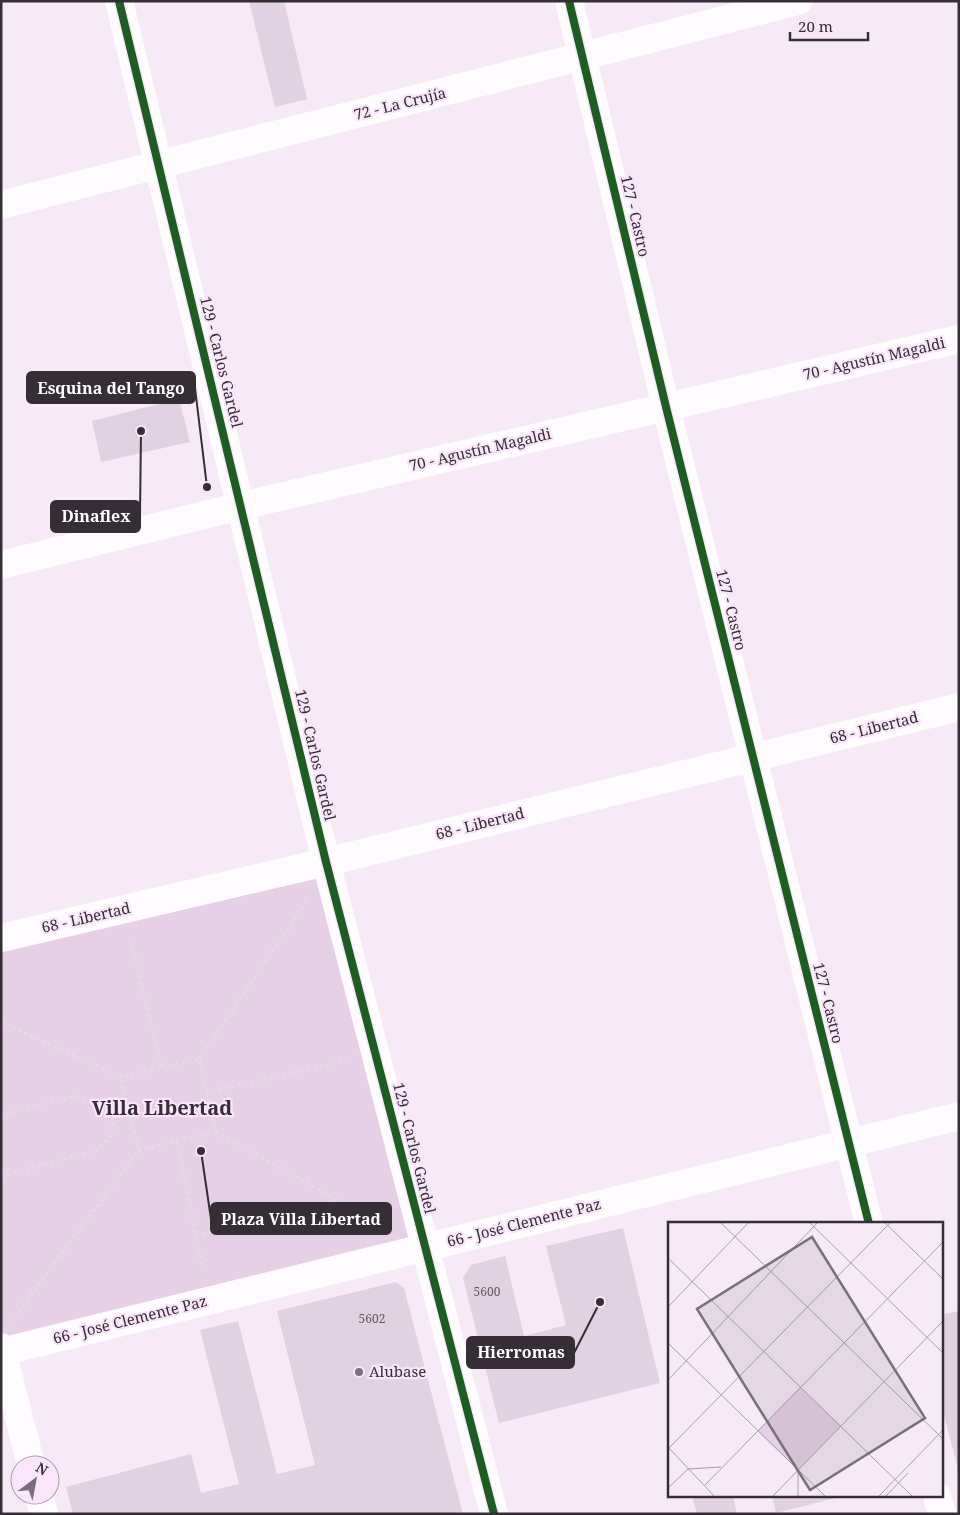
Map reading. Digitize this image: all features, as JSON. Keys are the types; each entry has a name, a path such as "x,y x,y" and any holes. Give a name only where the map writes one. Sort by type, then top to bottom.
{"street":[{"name":"129 - Carlos Gardel","path":"119,1 326,862 494,1514"},
{"name":"127 - Castro","path":"569,1 666,408 869,1222"},
{"name":"72 - La Crujía","path":"1,205 583,58 798,1"},
{"name":"70 - Agustín Magaldi","path":"1,565 241,506 959,340"},
{"name":"68 - Libertad","path":"1,938 326,862 959,707"},
{"name":"66 - José Clemente Paz","path":"3,1346 210,1301 959,1116"},
{"path":"3,1346 29,1455"},
{"path":"938,1498 942,1514"}],"path":[{"path":"1,1022 122,1078 199,1059 312,893"},
{"path":"130,938 162,1068"},
{"path":"206,1092 376,1055"},
{"path":"199,1059 216,1132"},
{"path":"122,1078 139,1150"},
{"path":"1,1115 76,1096 100,1102 114,1117"},
{"path":"114,1117 129,1110"},
{"path":"1,1176 98,1150 112,1133 114,1117"},
{"path":"3,1346 139,1150 216,1132 395,1232"},
{"path":"177,1140 210,1301"},
{"path":"196,1235 338,1200"}],"shaded area":[{"path":"326,862 425,1247 1,1347 1,938"}],"building":[{"path":"249,1 284,1 307,99 275,107"},
{"path":"179,399 190,442 101,462 92,421"},
{"path":"623,1228 660,1383 499,1423 463,1278 471,1265 505,1256 524,1336 566,1325 546,1246"},
{"name":"Alubase","path":"396,1282 404,1288 463,1514 73,1514 66,1487 191,1454 201,1493 239,1484 200,1330 238,1321 277,1474 315,1465 277,1311"},
{"path":"959,1311 959,1469 942,1407 942,1315"},
{"path":"693,1498 733,1498 737,1514 697,1514"},
{"path":"772,1498 836,1498 776,1513"}],"cycle path":[{"path":"119,1 326,862 494,1514"},
{"path":"569,1 666,407 869,1222"}],"place":[{"name":"Dinaflex","path":"141,431"},
{"name":"Esquina del Tango","path":"207,487"},
{"name":"Plaza Villa Libertad","path":"201,1151"},
{"name":"Hierromas","path":"600,1302"},
{"name":"Alubase","path":"359,1372"}],"district":[{"name":"Villa Libertad","path":"162,1108"}]}
